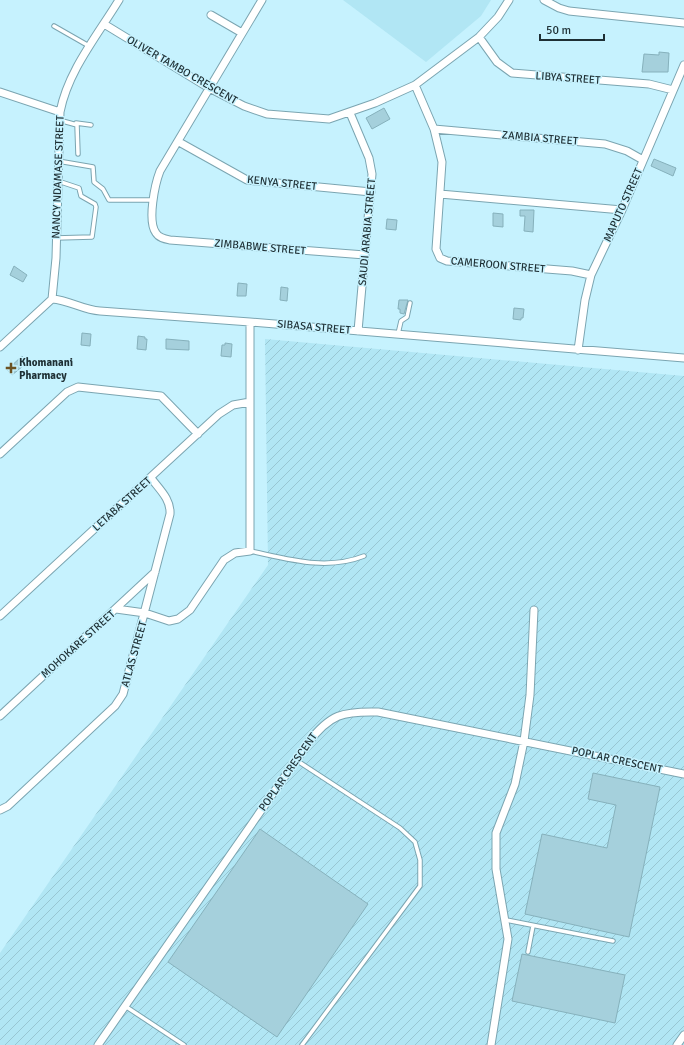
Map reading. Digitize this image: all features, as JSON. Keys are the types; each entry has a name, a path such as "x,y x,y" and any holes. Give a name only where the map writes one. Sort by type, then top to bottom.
{"street":[{"name":"NANCY NDAMASE STREET","path":"52,299 56,238 60,116 63,96 69,81 119,0"},
{"path":"153,200 158,177 262,0"},
{"name":"OLIVER TAMBO CRESCENT","path":"104,24 209,88 244,106 267,114 329,119 350,113 415,85 479,37 498,18 510,0"},
{"path":"544,0 559,8 569,11 684,23"},
{"path":"211,15 242,32"},
{"name":"LIBYA STREET","path":"479,37 497,62 512,73 649,84 673,90"},
{"name":"MAPUTO STREET","path":"578,350 584,300 591,275 622,210 684,65"},
{"name":"CAMEROON STREET","path":"415,85 434,129 442,162 436,249 437,254 444,260 572,271 591,275"},
{"path":"0,92 60,116"},
{"name":"SAUDI ARABIA STREET","path":"350,113 371,166 371,192 358,331"},
{"name":"ZAMBIA STREET","path":"434,129 605,144 627,151 643,160"},
{"name":"KENYA STREET","path":"179,142 247,180 371,192"},
{"path":"440,194 622,210"},
{"name":"ZIMBABWE STREET","path":"153,200 153,223 156,234 170,240 365,255"},
{"path":"0,347 52,299"},
{"name":"SIBASA STREET","path":"52,299 62,299 94,311 250,322 684,358"},
{"path":"116,609 174,621 183,617 190,610 224,560 235,553 250,551 250,322"},
{"path":"0,454 67,392 78,387 161,396 198,434"},
{"name":"LETABA STREET","path":"0,616 225,409 233,405 250,402"},
{"name":"ATLAS STREET","path":"0,810 8,806 115,706 121,698 145,614 170,510 166,496 151,478"},
{"name":"MOHOKARE STREET","path":"0,716 155,572"},
{"path":"492,1045 508,950 506,920 496,869 496,833 515,784 524,741 530,695 534,610"},
{"name":"POPLAR CRESCENT","path":"98,1045 320,727 342,714 378,712 684,774"},
{"path":"677,1045 684,1035"}],"lane":[{"path":"54,26 90,47"},
{"path":"60,116 75,123 92,125"},
{"path":"75,123 78,127 78,154"},
{"path":"58,161 93,167 94,182 105,192 109,200 153,200"},
{"path":"56,238 92,237 96,207 95,204 81,196 79,188 58,181"},
{"path":"398,335 401,321 407,317 410,303"},
{"path":"250,551 312,563 325,564 352,561 364,556"},
{"path":"296,760 400,828 415,842 420,860 420,886 302,1045"},
{"path":"506,920 613,941"},
{"path":"528,952 533,926"},
{"path":"125,1006 184,1045"}],"shaded area":[{"path":"343,0 491,0 481,16 426,62"},
{"path":"265,339 684,376 684,1045 0,1045 0,953 268,565"}],"building":[{"path":"659,52 669,53 668,72 642,72 644,54 659,55"},
{"path":"384,108 390,119 372,129 366,118"},
{"path":"654,159 676,168 673,176 651,166"},
{"path":"520,210 534,210 533,232 524,231 525,216 520,216"},
{"path":"493,213 503,214 503,227 493,226"},
{"path":"387,219 397,220 396,230 386,229"},
{"path":"14,266 27,275 23,282 10,275"},
{"path":"238,283 247,284 246,296 237,296"},
{"path":"281,287 288,288 287,301 280,300"},
{"path":"399,300 408,300 404,314 400,313 400,309 398,309"},
{"path":"514,308 524,309 523,318 521,318 521,320 513,319"},
{"path":"82,333 91,334 90,346 81,345"},
{"path":"138,336 145,337 145,339 147,339 146,350 137,349"},
{"path":"166,339 189,341 189,350 166,349"},
{"path":"225,343 232,344 231,357 221,356 222,345 225,345"},
{"path":"22,356 28,362 12,375 7,370"},
{"path":"593,773 660,787 629,937 525,914 542,834 607,848 616,805 588,799"},
{"path":"260,829 368,904 277,1037 168,962"},
{"path":"522,954 625,975 615,1023 512,1001"}],"place":[{"name":"Khomanani Pharmacy","path":"11,368"}]}
